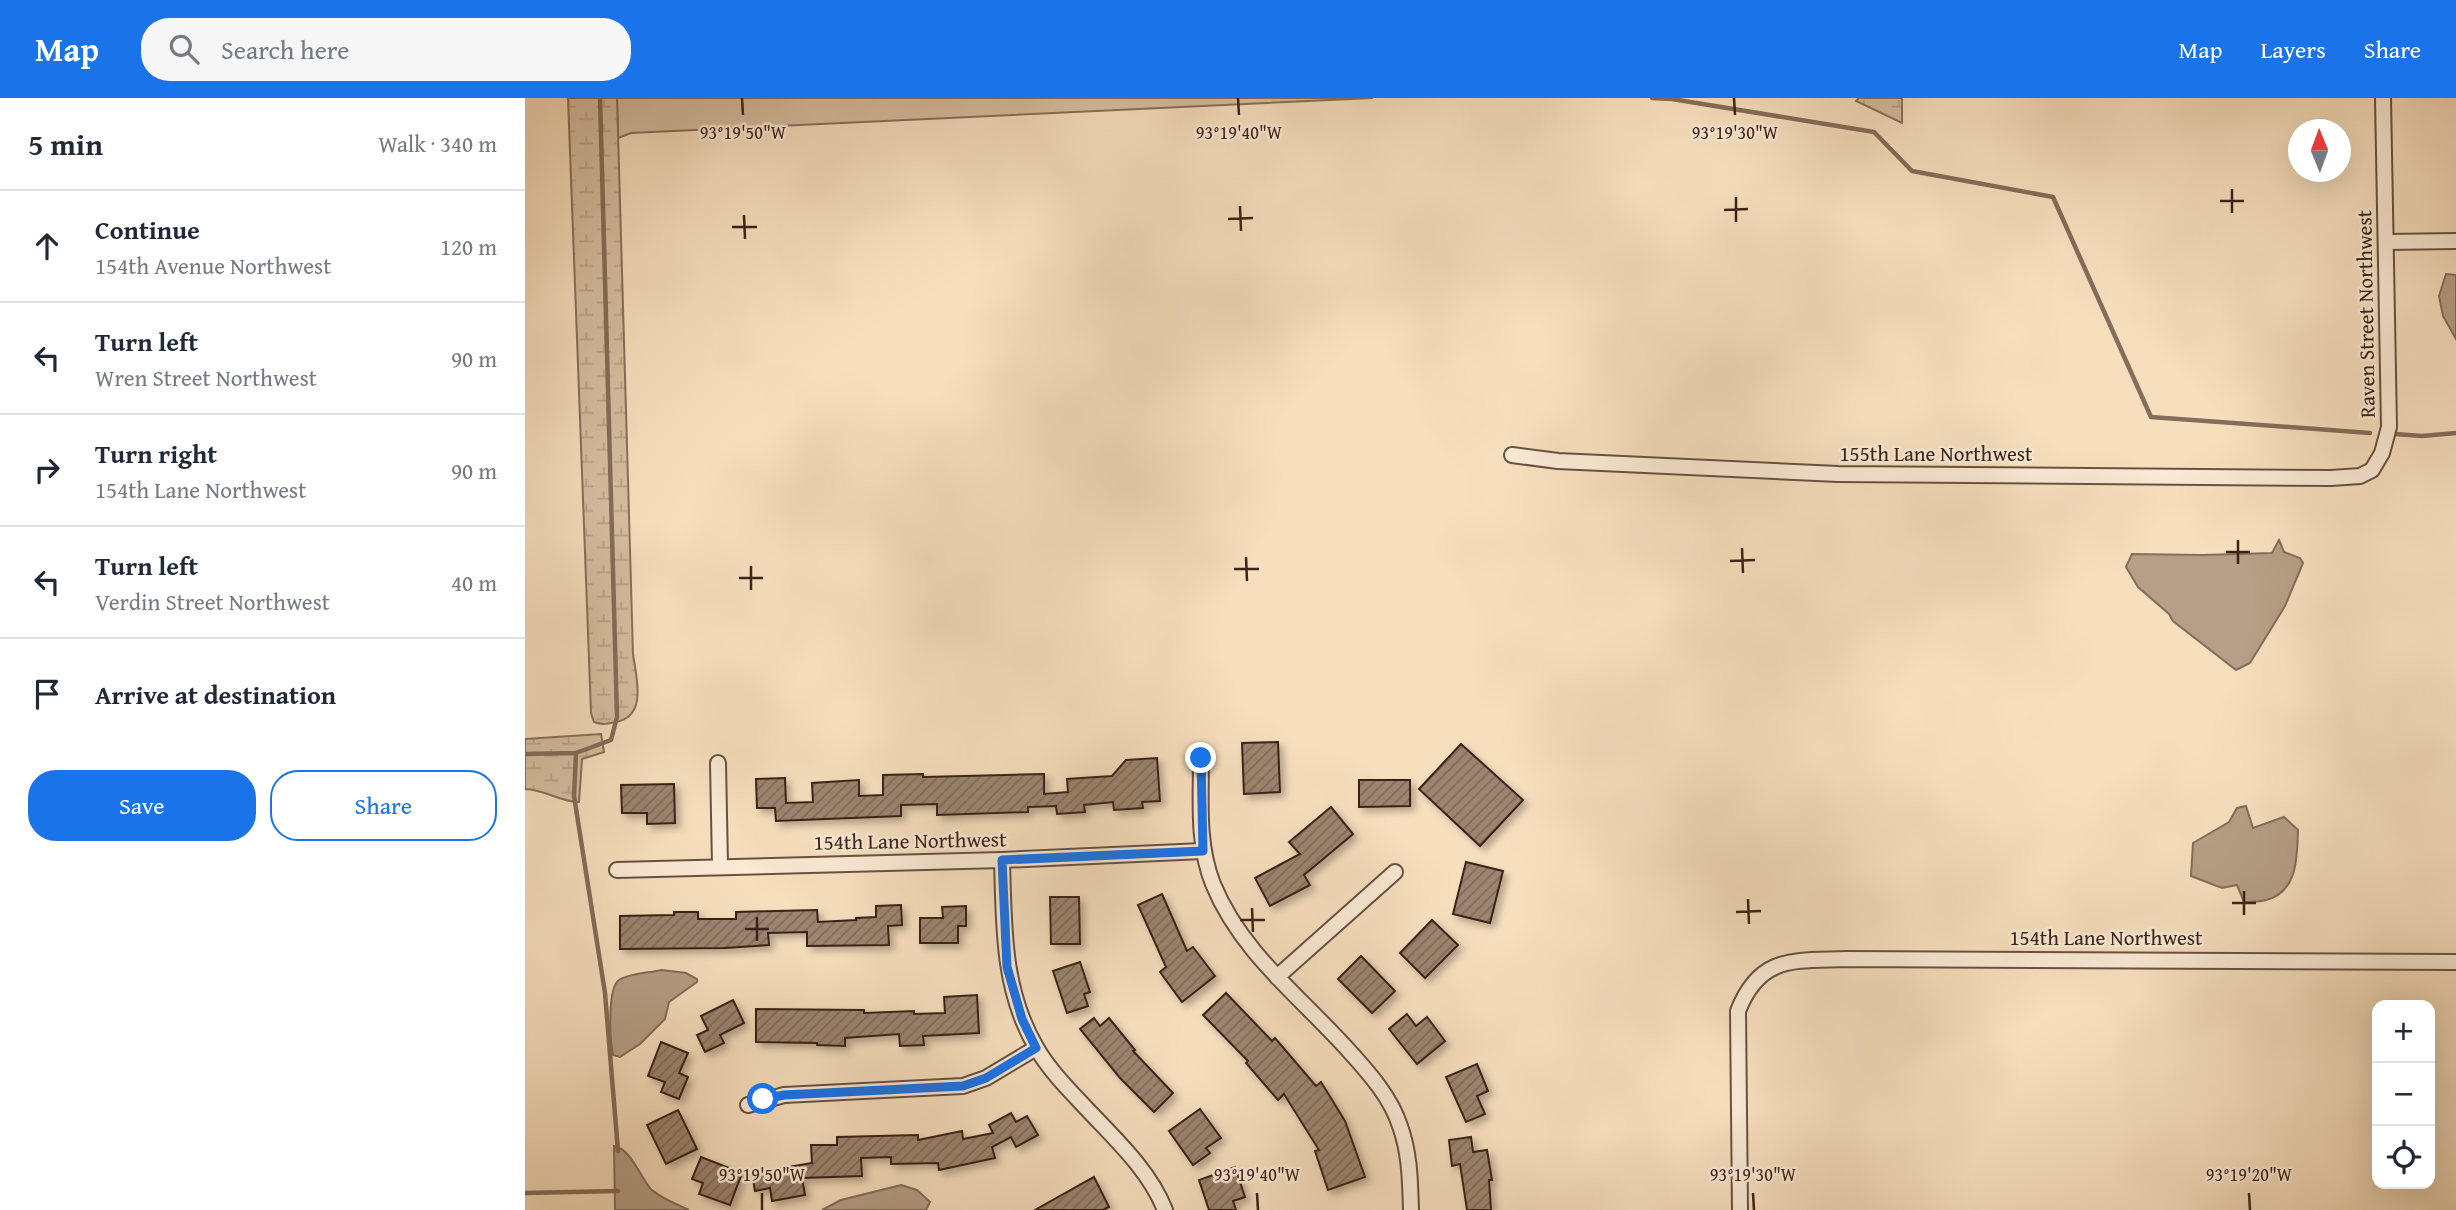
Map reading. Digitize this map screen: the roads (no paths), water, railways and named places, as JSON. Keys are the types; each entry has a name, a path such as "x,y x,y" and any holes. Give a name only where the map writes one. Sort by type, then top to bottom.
{"street":[{"name":"Raven Street Northwest","path":"2360,476 2372,470 2382,453 2389,427 2383,98"},
{"path":"2386,242 2456,241"},
{"name":"155th Lane Northwest","path":"1512,455 1571,462 1838,474 2178,478 2360,476"},
{"path":"1201,758 1203,851 1212,882 1242,936 1277,977 1366,1069 1386,1097 1400,1124 1410,1160 1411,1210"},
{"path":"717,763 720,866"},
{"name":"154th Lane Northwest","path":"617,870 1002,860 1203,851"},
{"path":"1002,860 1007,967 1022,1019 1036,1048 1059,1078 1140,1167 1165,1210"},
{"path":"1277,977 1395,872"},
{"name":"154th Lane Northwest","path":"1740,1210 1738,1011 1746,992 1772,967 1793,961 1846,959 2456,962"},
{"path":"748,1105 784,1095 963,1086 986,1078 1036,1048"}],"waterway":[{"path":"525,754 576,753 611,740 617,717 600,98"},
{"path":"1652,98 1874,132 1912,171 2053,197 2151,417 2370,433"},
{"path":"2395,434 2422,436 2456,433"},
{"path":"576,753 574,796 605,993 618,1151"},
{"path":"525,1193 618,1191"}]}
